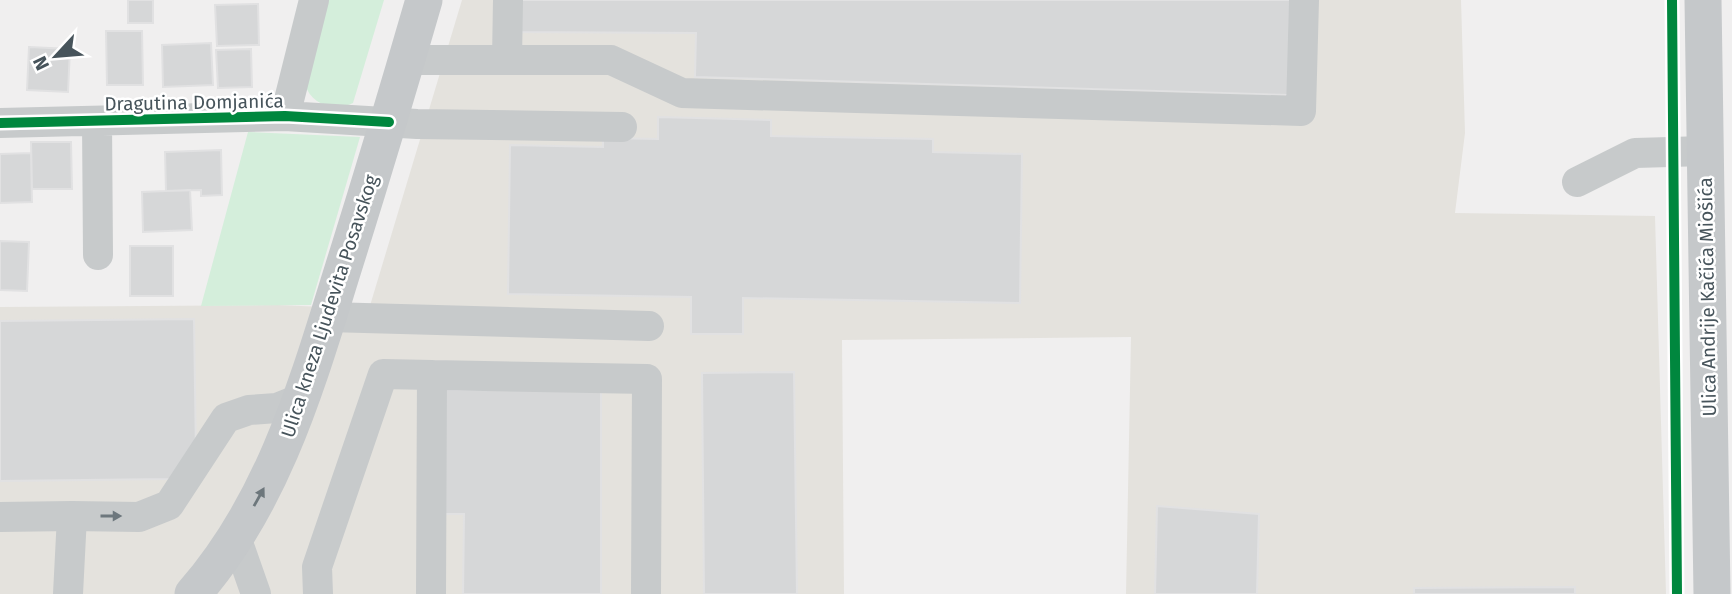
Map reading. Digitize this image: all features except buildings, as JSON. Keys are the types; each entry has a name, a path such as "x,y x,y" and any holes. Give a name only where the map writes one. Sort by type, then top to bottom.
{"main road":[{"name":"Ulica kneza Ljudevita Posavskog","path":"193,594 236,537 261,494 302,398 389,122 424,0"},
{"name":"Ulica Andrije Kačića Miošića","path":"1703,0 1712,594"}],"street":[{"path":"285,117 314,0"},
{"path":"507,60 508,0"},
{"path":"406,60 611,60 682,93 1301,111 1304,0"},
{"name":"Dragutina Domjanića","path":"0,122 285,117 622,127"},
{"path":"97,121 98,255"},
{"path":"1577,181 1634,153 1705,151"},
{"path":"328,317 649,326"},
{"path":"318,594 317,567 383,374 647,379 646,594"},
{"path":"431,594 432,375"},
{"path":"0,517 139,517 169,505 226,418 249,410 277,408 302,398"},
{"path":"68,594 72,516"},
{"path":"236,537 256,594"}],"shaded area":[{"path":"462,0 1461,0 1465,133 1455,213 1655,216 1666,594 1126,594 1131,337 842,340 844,594 0,594 0,307 278,305 369,309"}],"green space":[{"path":"324,0 384,0 353,103 346,106 324,105 318,102 305,84"},
{"path":"248,132 360,137 311,305 201,306"}],"cycle path":[{"path":"1672,0 1677,594"},
{"path":"0,123 285,116 389,122"}]}
